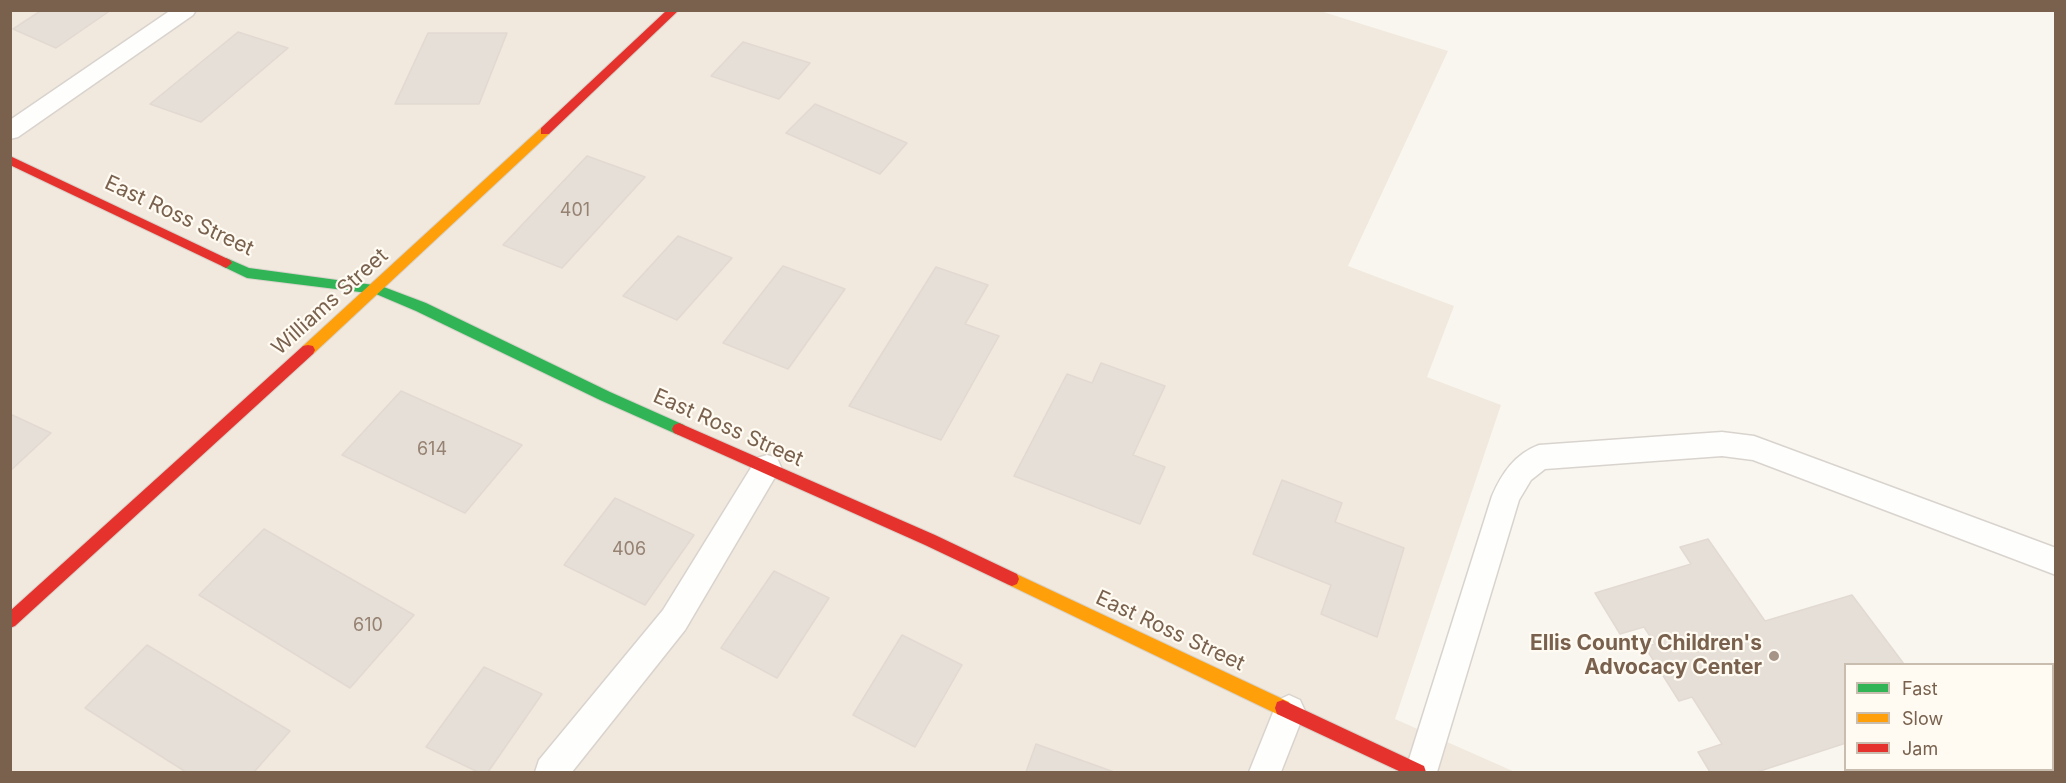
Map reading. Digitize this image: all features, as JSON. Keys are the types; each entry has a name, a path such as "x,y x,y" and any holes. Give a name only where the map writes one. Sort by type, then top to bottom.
{"street":[{"name":"Williams Street","path":"10,621 377,289 674,10"},
{"name":"East Ross Street","path":"10,160 247,273 377,289 422,307 605,396 930,540 1420,772"}],"lane":[{"path":"10,131 186,10"},
{"path":"1420,772 1506,496 1521,471 1539,457 1722,444 1754,448 2055,562"},
{"path":"551,772 674,620 766,467"},
{"path":"1265,772 1289,711"}],"shaded area":[{"path":"1317,10 1448,51 1348,266 1454,306 1427,377 1501,405 1395,719 1515,772 11,772 10,11"}],"building":[{"path":"42,10 111,10 56,48 13,29"},
{"path":"238,32 288,48 201,122 150,104"},
{"path":"428,33 507,33 479,104 395,104"},
{"path":"743,42 810,63 779,99 711,76"},
{"path":"815,104 907,143 880,174 786,133"},
{"path":"587,156 645,177 562,268 503,245"},
{"path":"678,236 732,258 677,320 623,296"},
{"path":"783,266 845,289 788,369 723,343"},
{"path":"936,267 988,285 965,324 999,336 941,440 849,406"},
{"path":"1101,363 1165,386 1133,455 1165,467 1140,524 1014,476 1067,374 1092,383"},
{"path":"401,391 522,445 465,513 342,455"},
{"path":"10,414 51,433 10,471"},
{"path":"1282,480 1342,503 1335,522 1404,548 1377,637 1321,614 1331,585 1253,554"},
{"path":"615,498 694,535 645,605 564,565"},
{"path":"264,529 414,615 350,688 199,595"},
{"name":"Ellis County Children's Advocacy Center","path":"1708,539 1765,621 1852,595 1903,663 1844,663 1844,744 1757,772 1710,772 1698,752 1722,744 1692,697 1679,701 1645,647 1655,644 1644,627 1620,634 1595,593 1691,564 1680,547"},
{"path":"774,571 829,598 777,678 721,648"},
{"path":"902,635 962,665 915,747 853,715"},
{"path":"147,645 290,731 254,772 186,772 85,708"},
{"path":"484,667 542,694 488,772 478,772 426,747"},
{"path":"1036,744 1114,772 1026,772"}],"traffic: fast":[{"path":"226,263 247,273 377,289 421,307 605,396 679,429"}],"traffic: slow":[{"path":"308,350 545,131"},
{"path":"1012,579 1283,708"}],"traffic: jam":[{"path":"545,131 674,10"},
{"path":"10,160 226,263"},
{"path":"10,621 308,350"},
{"path":"679,429 930,540 1012,579"},
{"path":"1283,708 1418,772"}],"place":[{"name":"Ellis County Children's Advocacy Center","path":"1774,656"}]}
